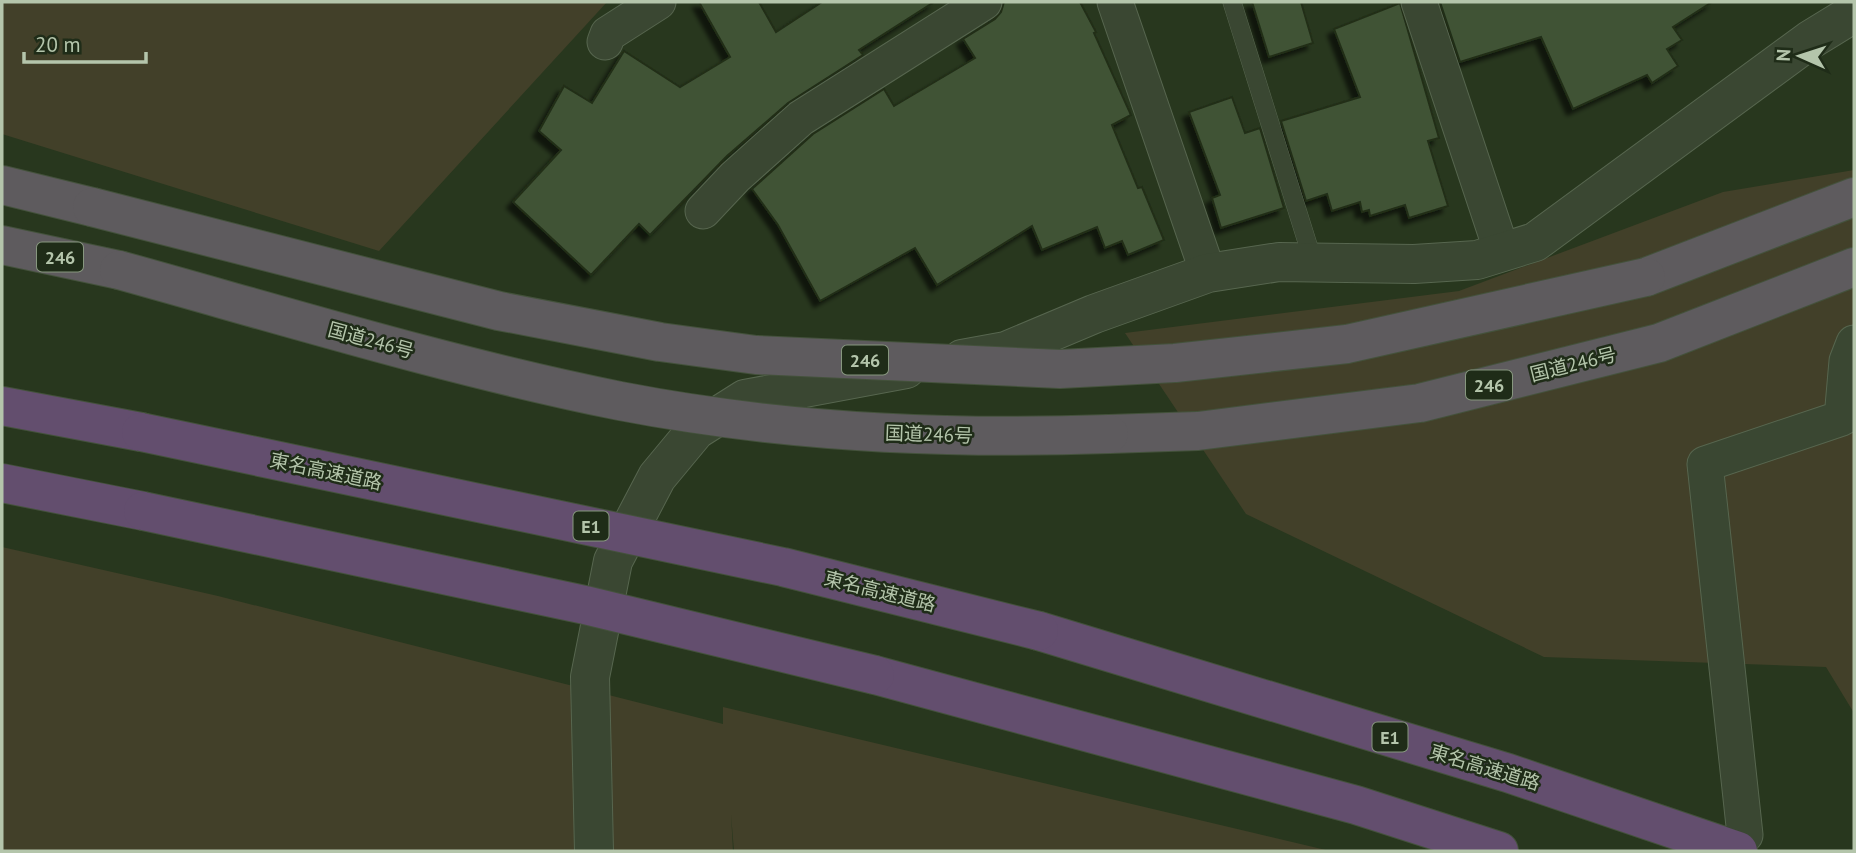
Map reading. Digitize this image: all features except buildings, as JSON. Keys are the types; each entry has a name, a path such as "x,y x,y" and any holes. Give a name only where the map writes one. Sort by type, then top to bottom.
{"highway":[{"name":"246","path":"2,185 499,311 674,344 756,355 1060,369 1175,363 1347,344 1646,277 1854,197"},
{"name":"国道246号","path":"2,244 119,270 484,371 635,403 741,420 852,430 1020,437 1198,431 1420,403 1659,342 1854,267"},
{"name":"東名高速道路","path":"2,406 141,432 783,567 1040,631 1741,843"},
{"path":"2,483 585,605 875,675 1356,805 1499,851"}],"street":[{"path":"606,42 608,34 658,2"},
{"path":"703,211 735,177 801,118 984,2"},
{"path":"1115,2 1208,274"},
{"path":"1419,2 1502,253"},
{"path":"594,851 590,677 613,561 657,477 696,430 745,399 1006,351 1094,314 1208,274 1279,262 1414,264 1477,260 1535,242 1810,40 1854,13"},
{"path":"1741,843 1705,464 1848,427 1847,361 1854,343"}],"lane":[{"path":"1231,2 1313,261"}],"shaded area":[{"path":"2,2 607,2 379,251 2,134"},
{"path":"1854,170 1854,713 1826,667 1544,657 1246,514 1125,333 1459,291 1723,192"},
{"path":"2,547 218,596 723,724 723,707 1330,851 734,851 731,814 733,851 2,851"}]}
